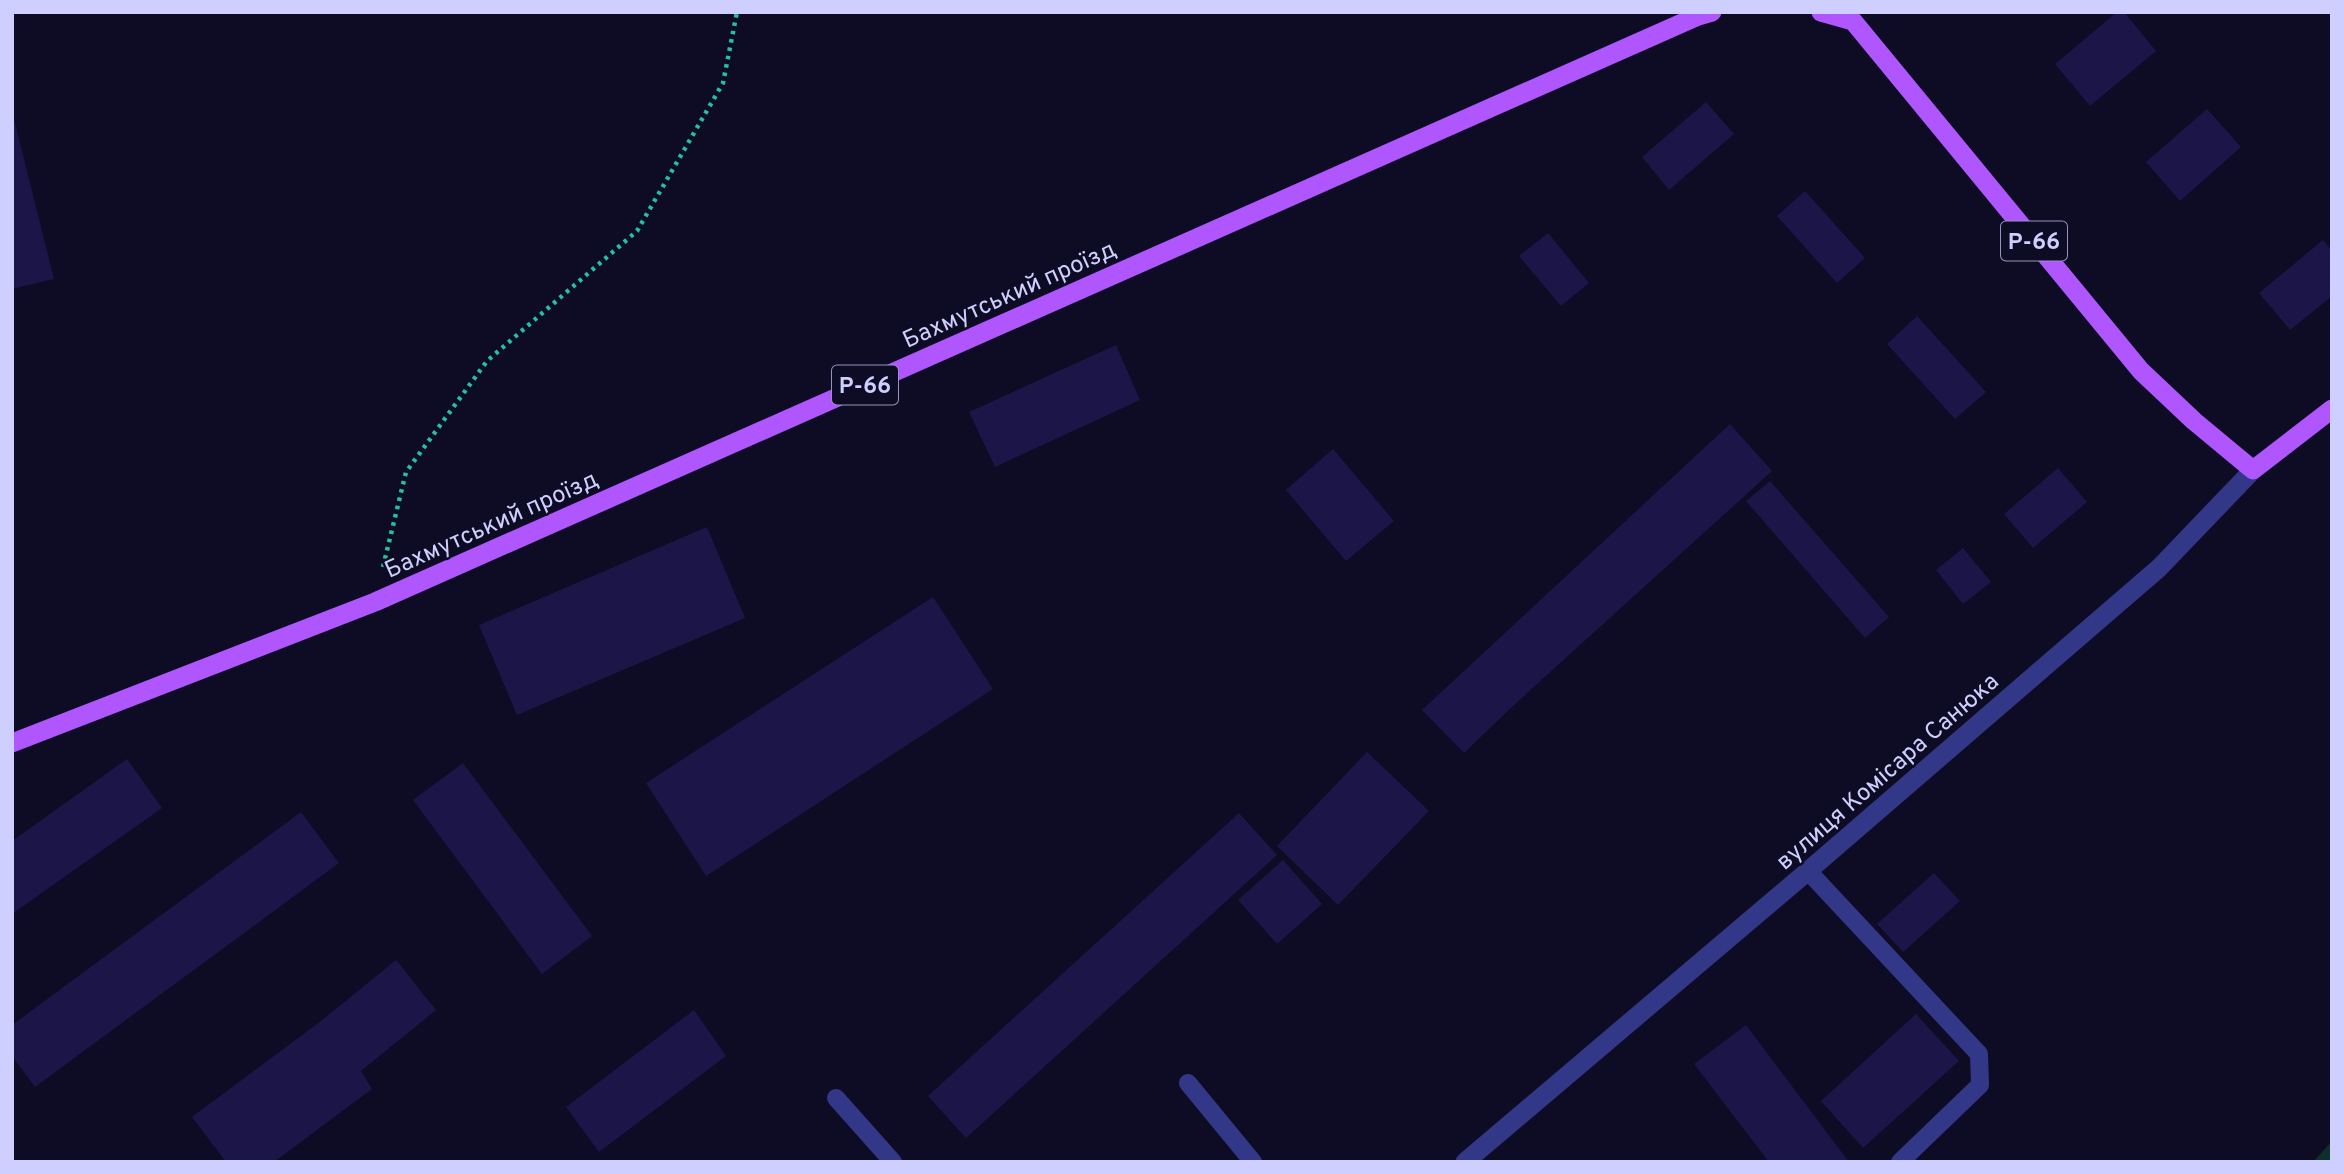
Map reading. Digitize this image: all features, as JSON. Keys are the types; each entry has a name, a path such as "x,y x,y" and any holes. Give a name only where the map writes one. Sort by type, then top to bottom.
{"main road":[{"name":"Бахмутський проїзд","path":"12,743 375,602 1672,27 1712,12"},
{"name":"Р-66","path":"1821,12 1853,21 2141,371 2194,421 2253,470"},
{"name":"вулиця Комісара Санюка","path":"2253,470 2332,409"}],"street":[{"name":"вулиця Комісара Санюка","path":"1465,1162 2160,568 2253,470"}],"lane":[{"path":"1808,871 1979,1054 1980,1085 1900,1162"},
{"path":"1188,1083 1253,1162"},
{"path":"835,1098 893,1162"}],"path":[{"path":"375,602 406,472 487,360 637,231 723,83 737,12"}],"green space":[{"path":"2332,1141 2332,1162 2313,1162"}],"building":[{"path":"2117,12 2124,12 2156,51 2090,106 2055,64"},
{"path":"1706,102 1734,134 1669,190 1642,157"},
{"path":"2207,109 2241,147 2180,201 2146,162"},
{"path":"12,111 54,279 12,289"},
{"path":"1805,191 1865,258 1837,283 1777,216"},
{"path":"1548,233 1589,283 1561,306 1519,256"},
{"path":"2323,240 2332,251 2332,296 2290,330 2259,293"},
{"path":"1917,316 1986,392 1955,419 1887,344"},
{"path":"1116,345 1140,400 995,467 969,412"},
{"path":"1730,424 1772,471 1464,753 1422,710"},
{"path":"1333,449 1394,521 1346,561 1286,490"},
{"path":"2058,468 2087,502 2033,548 2004,514"},
{"path":"1770,481 1889,617 1865,638 1746,501"},
{"path":"707,527 745,618 517,715 479,625"},
{"path":"1963,548 1991,582 1963,604 1936,570"},
{"path":"933,597 993,689 706,876 646,783"},
{"path":"1367,752 1429,811 1338,905 1277,846"},
{"path":"127,759 162,808 12,914 12,841"},
{"path":"463,763 592,936 542,974 413,800"},
{"path":"301,812 339,863 35,1087 12,1056 12,1025"},
{"path":"1239,813 1277,855 966,1138 928,1096"},
{"path":"1283,860 1322,904 1277,944 1238,900"},
{"path":"1934,873 1960,901 1903,952 1877,924"},
{"path":"396,960 436,1010 361,1071 372,1089 274,1162 226,1162 192,1117 321,1021"},
{"path":"694,1010 726,1056 599,1152 566,1107"},
{"path":"1916,1014 1959,1061 1863,1148 1821,1101"},
{"path":"1746,1025 1849,1162 1769,1162 1694,1064"}]}
